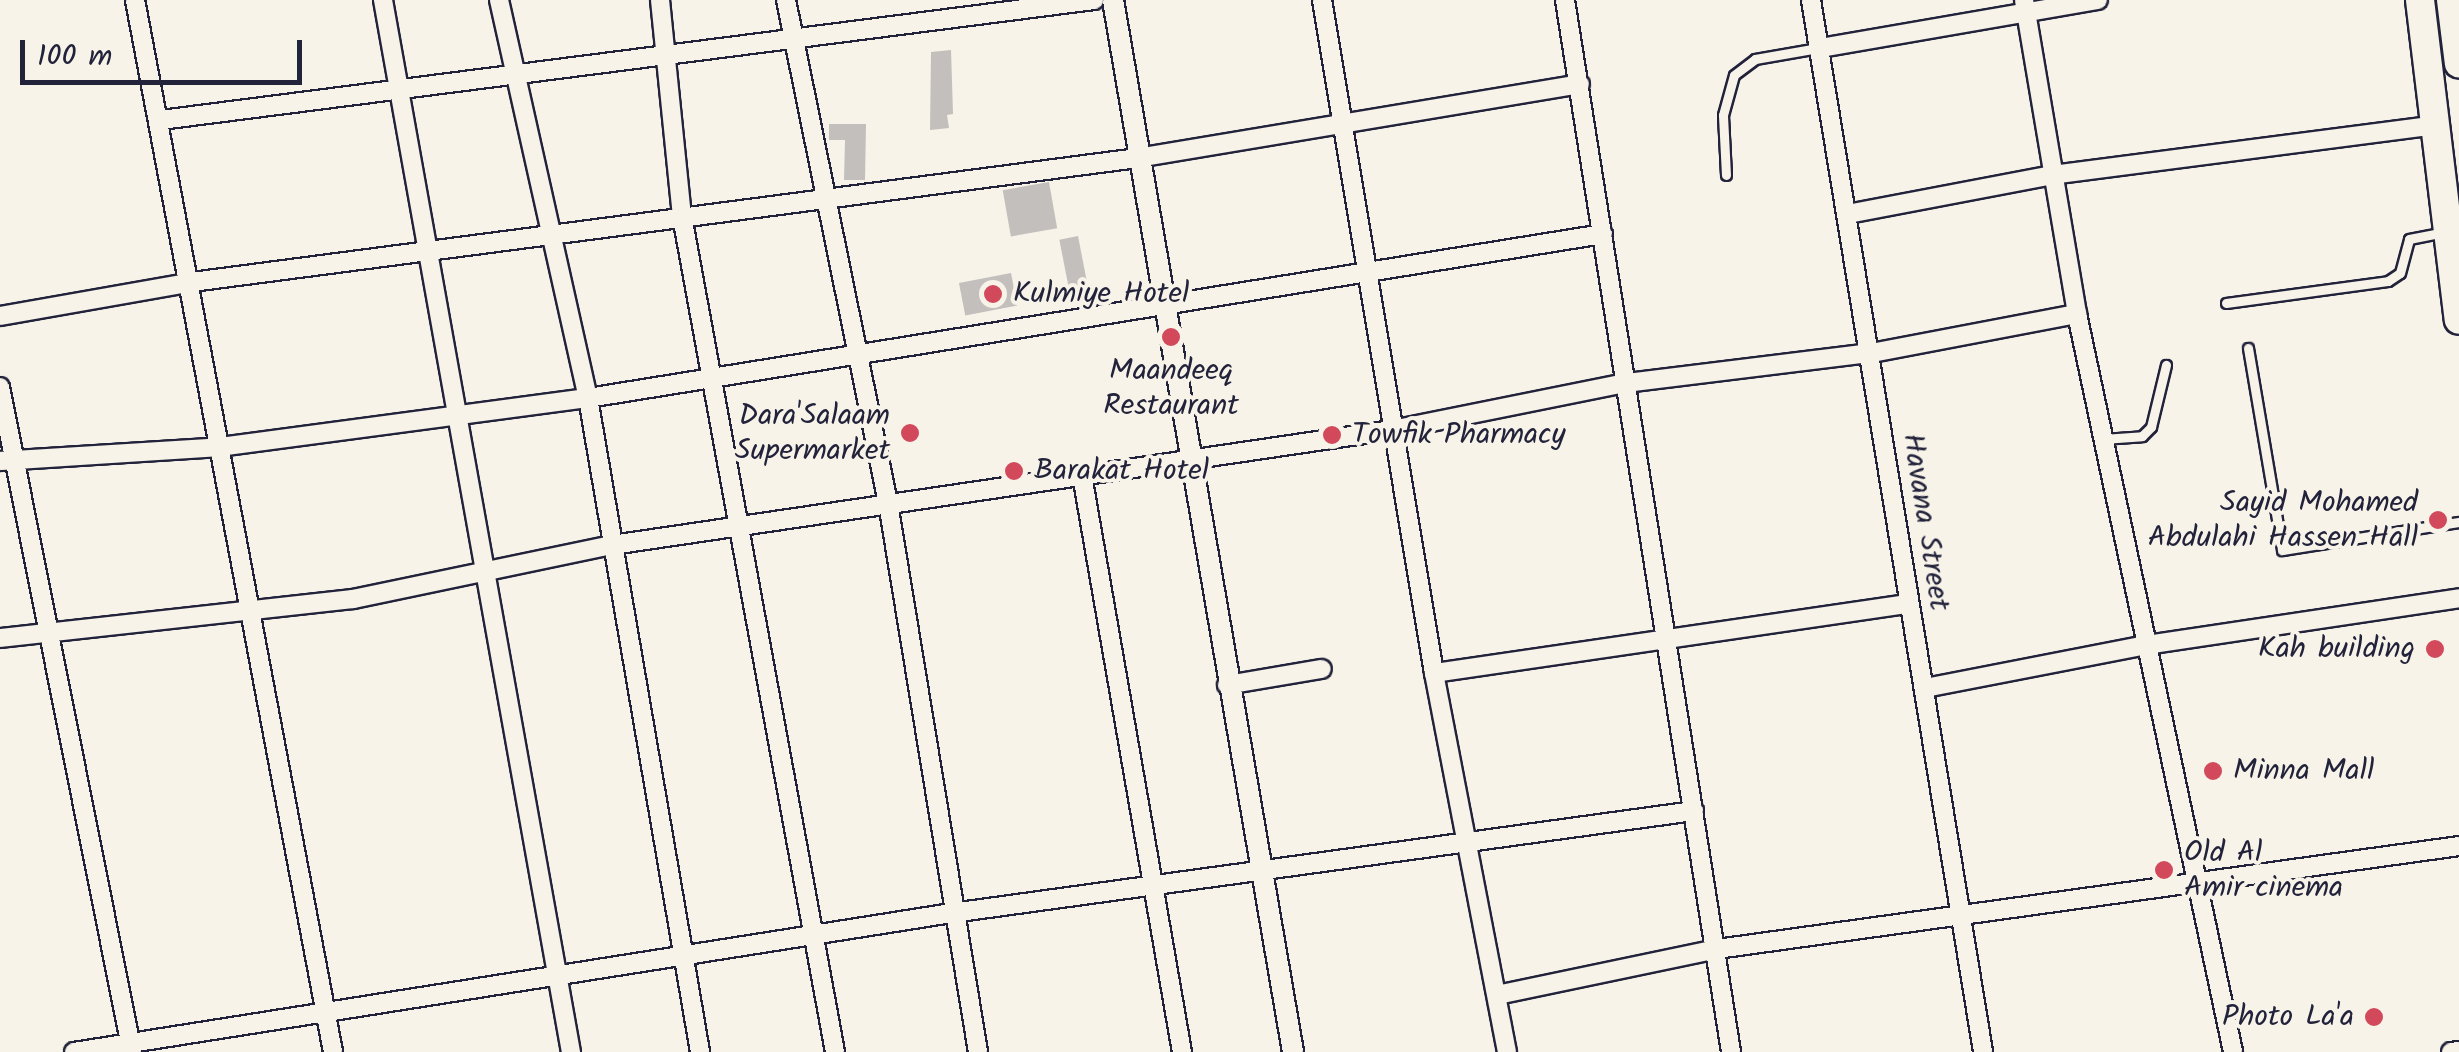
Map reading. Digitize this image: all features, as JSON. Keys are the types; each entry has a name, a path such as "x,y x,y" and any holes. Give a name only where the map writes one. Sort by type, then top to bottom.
{"highway":[{"path":"2454,5 2459,64"},
{"path":"2421,14 2459,320"}],"street":[{"path":"135,0 192,282 248,606 334,1052"},
{"path":"384,0 424,250 571,1052"},
{"path":"499,0 555,232 588,398 700,1052"},
{"path":"660,0 682,216 835,1052"},
{"path":"786,0 822,197 860,353 888,504 952,913 978,1052"},
{"path":"161,120 517,75 664,52 1094,0"},
{"path":"1113,0 1160,304 1293,1052"},
{"path":"1322,0 1346,125 1434,673 1470,839 1507,1052"},
{"path":"1565,0 1731,1052"},
{"name":"Havana Street","path":"1811,0 1872,352 1983,1052"},
{"path":"1820,48 2025,4 2098,0"},
{"path":"2025,4 2078,314 2232,1052"},
{"path":"2421,14 2454,5"},
{"path":"0,316 192,282 1138,158 1580,84"},
{"path":"1848,214 2052,174 2434,125"},
{"path":"8,460 220,447 588,398 1603,234"},
{"path":"0,638 248,606 353,599 484,568 612,545 1392,430 1626,384 1872,352 2078,314"},
{"path":"0,386 8,460 52,632 131,1047"},
{"path":"1082,474 1182,1052"},
{"path":"1926,688 2146,645 2459,598"},
{"path":"1434,673 1909,604"},
{"path":"1227,685 1322,669"},
{"path":"74,1052 131,1047 325,1008 952,913 1260,874 1470,839 1694,811"},
{"path":"1497,995 1717,949 2459,846"},
{"path":"2451,1052 2459,1051"}],"lane":[{"path":"1726,175 1723,115 1734,75 1755,59 1820,48"},
{"path":"2226,304 2388,281 2400,273 2401,249 2409,239 2448,231"},
{"path":"2248,348 2282,550 2459,522"},
{"path":"2103,440 2142,436 2151,427 2166,365"}],"building":[{"path":"951,50 953,114 947,115 949,128 930,130 931,52"},
{"path":"829,124 866,124 865,180 844,180 845,140 829,140"},
{"path":"1049,182 1057,228 1011,236 1003,190"},
{"path":"1078,236 1089,291 1070,295 1059,240"},
{"path":"1011,273 1017,305 965,316 959,283"}],"place":[{"name":"Kulmiye Hotel","path":"993,294"},
{"name":"Maandeeq Restaurant","path":"1171,337"},
{"name":"Dara'Salaam Supermarket","path":"910,433"},
{"name":"Towfik Pharmacy","path":"1332,435"},
{"name":"Barakat Hotel","path":"1014,471"},
{"name":"Sayid Mohamed Abdulahi Hassen Hall","path":"2438,520"},
{"name":"Kah building","path":"2435,649"},
{"name":"Minna Mall","path":"2213,771"},
{"name":"Old Al Amir cinema","path":"2164,870"},
{"name":"Photo La'a","path":"2374,1017"}]}
